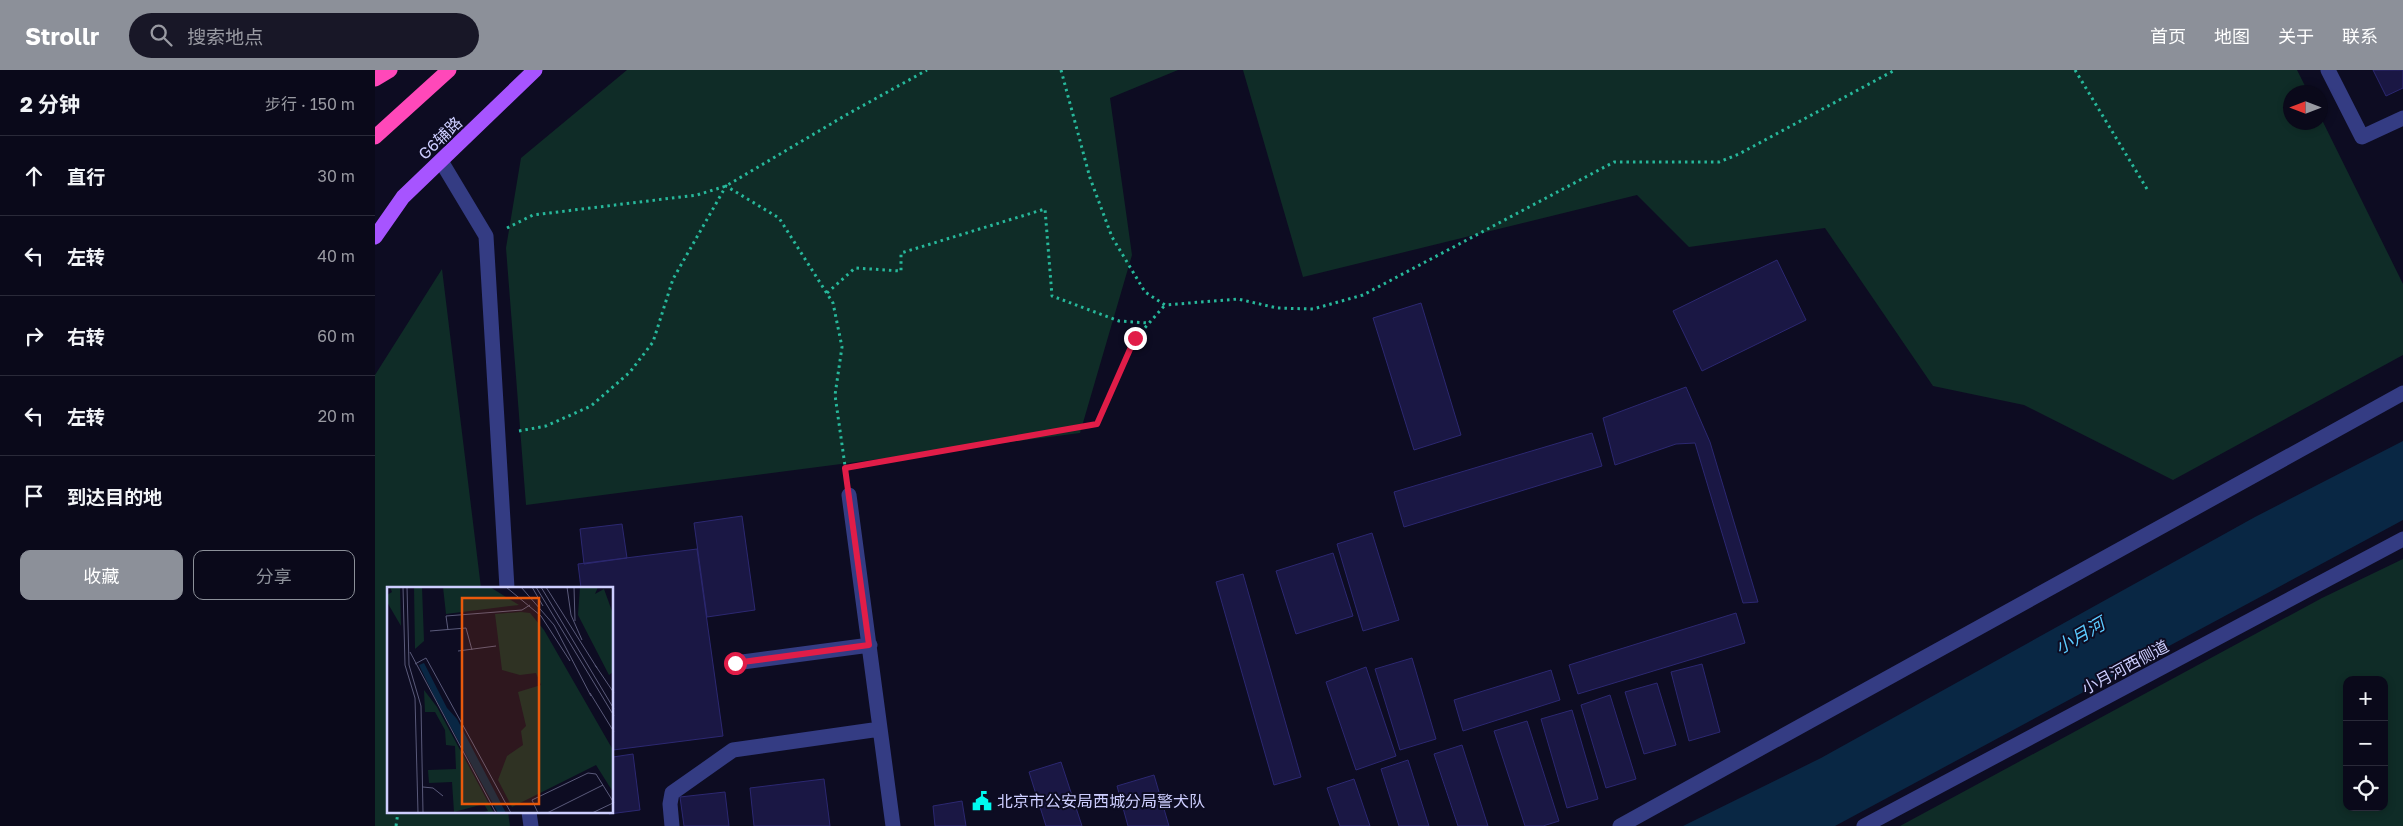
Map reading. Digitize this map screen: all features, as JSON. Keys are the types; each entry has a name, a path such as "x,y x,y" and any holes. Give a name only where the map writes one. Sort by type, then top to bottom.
{"highway":[{"path":"375,78 390,70"},
{"path":"375,137 449,70"}],"main road":[{"name":"G6辅路","path":"375,237 403,197 535,70"}],"street":[{"path":"2328,70 2362,137 2403,118"},
{"path":"441,161 486,236 507,587"},
{"path":"1620,826 2403,394"},
{"path":"849,495 893,826"},
{"name":"小月河西侧道","path":"1864,826 2403,539"},
{"path":"735,663 869,645"},
{"path":"672,826 669,804 671,793 733,750 881,729"}],"path":[{"path":"486,236 497,234 533,215 697,195 726,186 846,115 927,70"},
{"path":"1061,70 1090,178 1112,237 1145,292 1165,305 1238,299 1277,308 1313,309 1363,295 1614,162 1719,162 1739,154 1895,70"},
{"path":"2075,70 2147,189"},
{"path":"726,186 779,218 833,303 842,347 835,395 849,495"},
{"path":"498,436 547,426 591,406 630,372 653,342 673,279 726,186"},
{"path":"827,293 855,268 901,271 901,253 1045,209 1052,296 1119,321 1149,323"},
{"path":"845,468 1097,424 1135,338 1165,305"}],"green space":[{"path":"627,70 1178,70 1110,98 1132,255 1080,433 526,505 506,248 521,158"},
{"path":"1243,70 2297,70 2304,85 2283,85 2283,130 2327,130 2403,284 2403,355 2173,480 2024,405 1933,386 1825,228 1689,247 1637,195 1303,277"},
{"path":"442,269 481,587 387,587 387,814 508,814 510,826 375,826 375,375"},
{"path":"2403,559 2403,826 1900,826 2322,598"}],"water":[{"name":"小月河","path":"2403,441 2403,520 1835,826 1683,826 1821,758 2255,517"}],"building":[{"path":"2373,70 2403,70 2403,88 2386,96"},
{"path":"1777,260 1806,320 1702,371 1673,311"},
{"path":"1421,303 1461,435 1414,450 1373,318"},
{"path":"1686,387 1710,442 1758,602 1743,603 1695,443 1676,444 1615,465 1603,418"},
{"path":"1592,433 1602,466 1404,527 1394,492"},
{"path":"742,516 755,610 707,617 694,523"},
{"path":"622,524 627,558 584,564 580,529"},
{"path":"1372,533 1399,620 1363,631 1337,544"},
{"path":"697,549 723,736 614,750 614,587 581,587 578,564"},
{"path":"1333,553 1353,616 1296,634 1276,571"},
{"path":"1243,574 1301,777 1274,785 1216,582"},
{"path":"1736,613 1745,643 1578,694 1569,665"},
{"path":"1412,658 1436,739 1400,750 1375,669"},
{"path":"1702,664 1720,732 1689,741 1671,672"},
{"path":"1366,667 1396,756 1356,770 1326,682"},
{"path":"1551,670 1560,700 1463,731 1454,700"},
{"path":"1657,683 1676,745 1644,754 1625,692"},
{"path":"1610,695 1636,779 1606,788 1581,705"},
{"path":"1572,710 1598,799 1567,808 1541,719"},
{"path":"1527,721 1559,821 1543,826 1525,826 1494,731"},
{"path":"1462,745 1488,826 1458,826 1434,754"},
{"path":"633,754 640,810 614,813 614,757"},
{"path":"1408,760 1429,826 1399,826 1381,769"},
{"path":"1061,762 1082,826 1046,826 1029,772"},
{"path":"1154,775 1169,826 1128,826 1117,786"},
{"path":"824,779 830,826 754,826 750,788"},
{"path":"1354,779 1370,826 1340,826 1327,788"},
{"path":"725,792 729,826 684,826 680,797"},
{"path":"962,801 966,826 935,826 933,806"}],"place":[{"name":"北京市公安局西城分局警犬队","path":"982,801"}],"route":[{"path":"735,663 869,645 845,468 1097,424 1135,338"}]}
